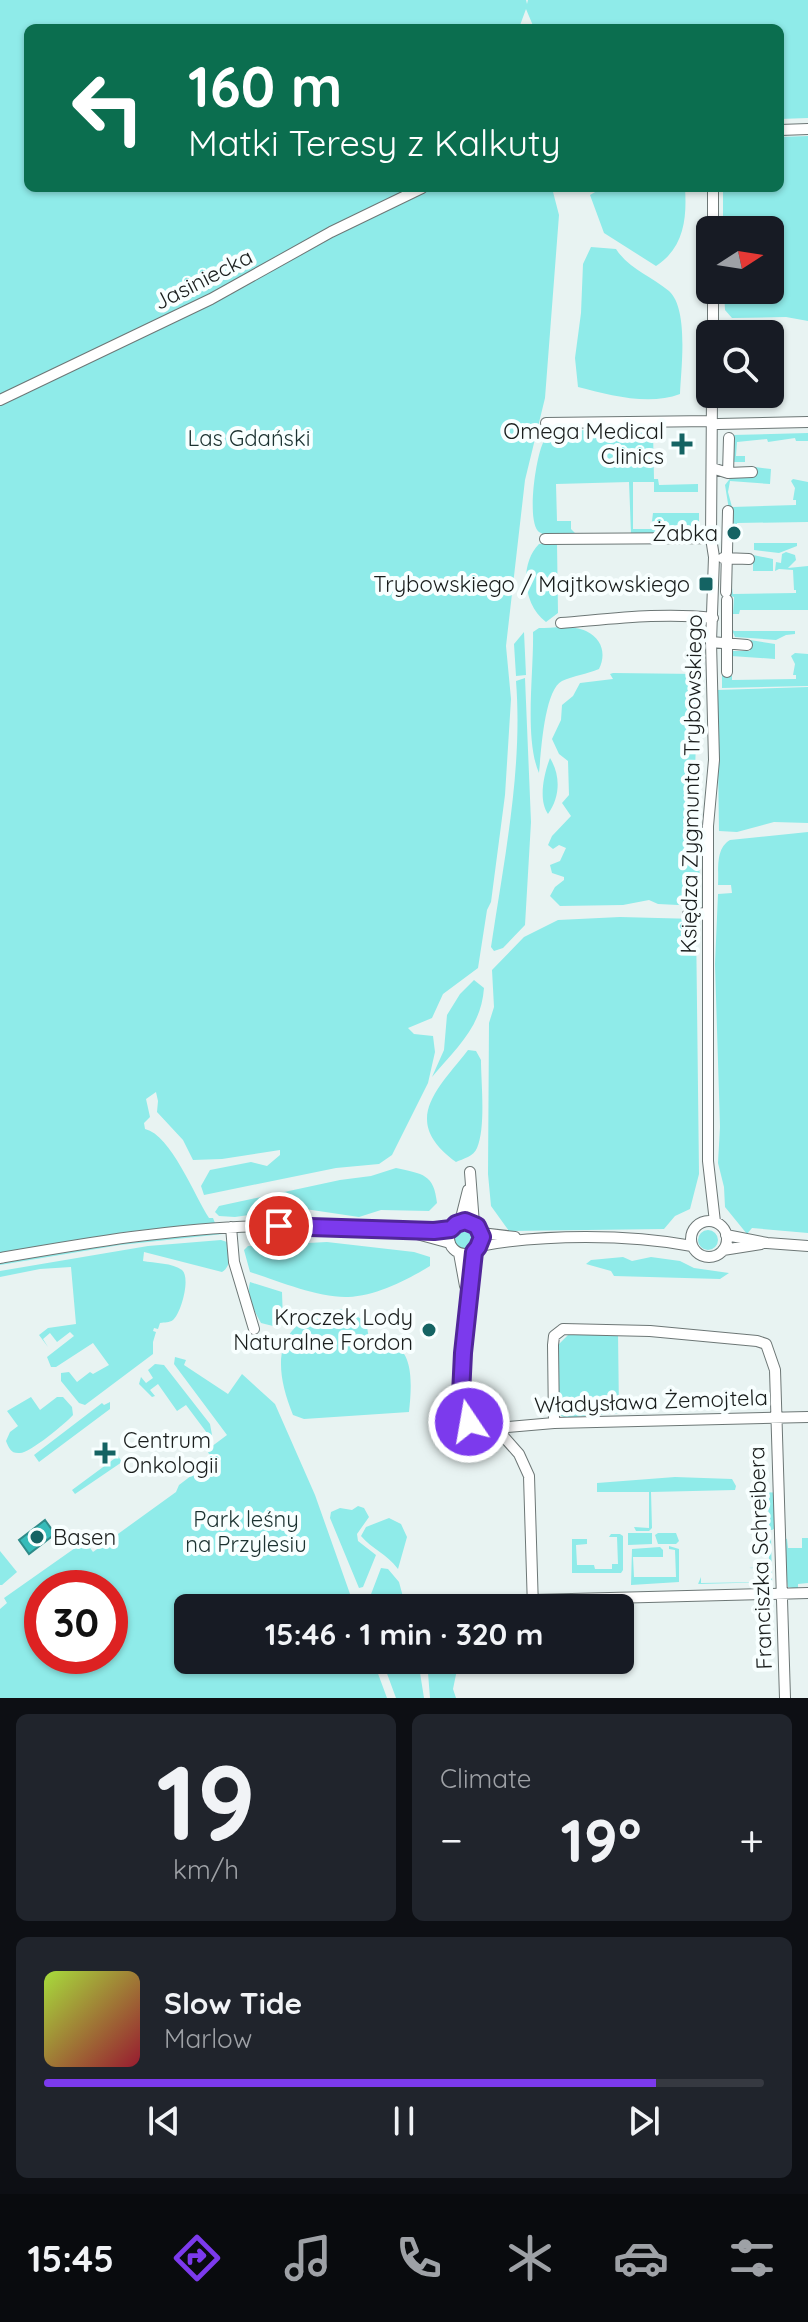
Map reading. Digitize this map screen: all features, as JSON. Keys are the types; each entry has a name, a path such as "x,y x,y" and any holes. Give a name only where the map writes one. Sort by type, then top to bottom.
{"street":[{"path":"784,130 808,129"},
{"name":"Jasiniecka","path":"0,400 211,299 331,232 414,192"},
{"path":"713,192 713,216"},
{"name":"Księdza Zygmunta Trybowskiego","path":"702,1222 708,1174 708,826 714,760 711,642 713,408"},
{"path":"546,423 808,422"},
{"path":"728,473 729,438"},
{"path":"712,468 728,473 752,472"},
{"path":"727,672 728,511"},
{"path":"545,539 711,538"},
{"path":"714,557 749,559"},
{"path":"561,623 631,618 713,618"},
{"path":"711,642 747,645"},
{"path":"688,914 708,913"},
{"path":"450,1243 470,1174 474,1224 481,1233 534,1239 649,1240 692,1246"},
{"name":"Księdza Zygmunta Trybowskiego","path":"708,1174 715,1222"},
{"path":"649,1240 691,1233 702,1222 715,1222 726,1235 767,1243 808,1246"},
{"path":"0,1258 126,1237 231,1227 295,1226 404,1231 474,1224"},
{"path":"231,1227 234,1262 254,1329"},
{"path":"404,1231 450,1243 459,1253 468,1304"},
{"path":"481,1233 468,1304 460,1415 469,1422 496,1428 519,1454 529,1476 533,1594"},
{"path":"691,1233 696,1252 707,1257 718,1255 723,1250 726,1235"},
{"path":"459,1253 534,1239"},
{"path":"723,1250 767,1243"},
{"name":"Franciszka Schreibera","path":"554,1423 553,1345 558,1331 650,1331 766,1344 775,1370 785,1698"},
{"name":"Władysława Żemojtela","path":"496,1428 554,1423 808,1417"},
{"path":"634,1600 808,1593"}],"green space":[{"name":"Las Gdański","path":"0,0 526,0 527,4 528,0 808,0 808,118 784,119 784,24 532,24 526,9 520,24 24,24 24,192 553,192 559,215 545,398 525,480 506,646 511,699 505,795 491,902 478,968 443,994 432,1018 408,1028 414,1034 433,1036 435,1052 428,1083 392,1155 379,1164 336,1168 204,1195 201,1186 210,1170 251,1162 267,1166 280,1155 280,1150 193,1160 183,1140 157,1112 156,1092 146,1099 150,1117 144,1123 145,1129 164,1142 173,1154 209,1218 213,1218 215,1223 125,1232 0,1254"},
{"path":"808,136 808,321 786,317 732,318 725,310 725,304 784,304 784,216 723,216 723,192 784,192 784,137"},
{"path":"595,192 685,192 682,232 673,250 656,266 604,233 590,195"},
{"path":"591,247 616,249 627,262 669,291 675,300 682,325 680,394 642,399 578,387 575,358 583,264"},
{"path":"559,430 653,431 654,479 658,479 659,485 698,484 698,492 654,492 654,482 633,482 633,529 651,529 653,513 699,513 699,534 631,533 629,482 556,484 557,521 571,521 571,529 576,534 552,536 539,532 533,515 538,459 546,439"},
{"path":"808,433 808,441 796,441 795,438 737,442 736,456 745,456 745,462 734,462 732,435"},
{"path":"755,467 771,469 770,484 730,481 728,492 732,507 796,505 796,500 793,500 793,479 808,482 808,522 737,523 732,528 725,485 732,476 754,477"},
{"path":"557,543 558,613 546,622 532,605 526,573 528,562 539,544"},
{"path":"754,543 797,543 797,546 779,553 754,550"},
{"path":"782,554 795,555 796,560 788,568 808,566 808,610 740,610 739,614 733,614 734,597 730,596 730,588 733,594 796,593 793,570 775,571 776,562 781,563"},
{"path":"753,555 773,559 773,571 753,571"},
{"path":"569,627 586,631 599,643 602,658 599,669 562,681 551,696 544,723 539,773 532,742 531,704 533,632 539,628"},
{"path":"731,628 734,631 795,631 795,634 776,640 735,637"},
{"path":"524,632 526,675 516,676 514,644"},
{"path":"750,640 775,644 775,659 731,656 731,651 750,651"},
{"path":"795,653 808,654 808,686 722,688 722,668 732,676 732,680 796,679 791,656"},
{"path":"610,674 698,674 694,805 700,896 678,905 658,904 649,900 623,905 560,906 550,896 564,877 552,873 550,865 560,861 566,848 559,845 553,849 548,845 552,836 571,816 562,803 569,795 568,761 559,754 552,739 561,720 562,705 573,696 580,683 613,679"},
{"path":"525,678 531,822 525,925 503,948 494,951 491,947 515,781 516,681"},
{"path":"808,687 808,823 774,822 737,832 719,831 717,690"},
{"path":"550,758 558,786 548,814 543,794"},
{"path":"808,832 808,1233 752,1228 747,1234 725,1207 718,1163 720,1127 715,964 718,894 732,893 731,885 718,885 719,860 722,849 730,840"},
{"path":"620,917 696,919 699,1174 690,1209 675,1216 664,1229 509,1231 491,1206 488,1174 489,1023 494,1007 492,970 524,937 558,920"},
{"path":"474,980 484,988 478,1015 466,1037 432,1077 444,1050 447,1015 460,994"},
{"path":"468,1050 476,1051 481,1060 480,1139 476,1151 456,1162 439,1147 430,1133 427,1119 436,1092"},
{"path":"396,1168 420,1174 430,1181 437,1203 429,1211 381,1210 359,1217 305,1209 300,1214 264,1213 235,1217 219,1216 215,1212 219,1206 371,1176"},
{"path":"465,1227 473,1230 476,1238 473,1246 465,1249 457,1246 454,1238 457,1230"},
{"path":"704,1230 712,1230 718,1240 712,1250 704,1250 698,1244 698,1236"},
{"path":"217,1232 223,1234 120,1245 0,1265 127,1241"},
{"path":"227,1242 229,1258 228,1266 222,1272 144,1252 143,1261 174,1266 185,1274 184,1295 179,1310 173,1320 160,1323 158,1329 154,1328 153,1354 85,1405 79,1403 61,1381 61,1373 69,1372 77,1382 90,1372 93,1374 109,1365 93,1343 56,1367 51,1367 47,1357 74,1336 70,1332 57,1342 50,1333 43,1339 48,1347 39,1335 48,1328 76,1324 71,1267 0,1277 0,1271 148,1246"},
{"path":"327,1242 414,1252 430,1257 430,1266 380,1290 359,1296 336,1297 250,1272 244,1250 248,1246"},
{"path":"623,1257 632,1261 651,1257 680,1261 694,1268 729,1273 720,1279 614,1276 611,1271 586,1264 591,1260"},
{"path":"250,1282 282,1292 283,1322 273,1326 261,1323 250,1298"},
{"path":"341,1309 366,1321 369,1339 395,1345 406,1357 410,1375 409,1412 304,1419 293,1415 282,1377 284,1345 291,1332 303,1322"},
{"path":"571,1332 618,1332 619,1413 565,1418 557,1413 558,1345"},
{"name":"Park leśny na Przylesiu","path":"175,1357 186,1360 184,1365 228,1394 242,1374 275,1404 315,1495 350,1594 174,1594 174,1674 378,1674 387,1698 0,1698 0,1609 7,1603 4,1598 24,1584 24,1674 128,1674 128,1570 44,1570 85,1541 93,1552 176,1492 179,1485 211,1458 207,1450 227,1435 174,1364"},
{"path":"155,1364 164,1365 210,1424 210,1437 186,1405 177,1411 158,1384 150,1390 155,1396 152,1397 139,1384 141,1377 146,1383 153,1378 148,1370"},
{"path":"31,1397 40,1410 57,1397 63,1397 72,1407 73,1415 32,1448 14,1453 6,1441 10,1432 18,1426 7,1411"},
{"path":"110,1402 110,1409 39,1462 34,1455 102,1403"},
{"path":"118,1456 122,1462 75,1494 72,1490"},
{"path":"675,1477 732,1479 736,1486 735,1490 651,1492 652,1528 649,1531 636,1531 634,1527 649,1528 649,1492 597,1492 597,1483"},
{"path":"760,1492 784,1493 785,1527 781,1524 772,1530 764,1530 764,1527 769,1527 768,1497 763,1497"},
{"path":"358,1506 364,1508 369,1517 357,1534 358,1541 376,1555 363,1587 359,1588 330,1518 331,1512 340,1508 352,1510"},
{"path":"389,1518 401,1524 407,1537 398,1569 361,1536 366,1527"},
{"path":"628,1533 652,1533 652,1544 628,1545"},
{"path":"676,1533 679,1541 676,1544 658,1544 655,1535"},
{"path":"611,1534 623,1536 621,1573 572,1573 572,1539 587,1539 587,1544 576,1545 577,1565 612,1569 612,1564 618,1564 617,1537 609,1537"},
{"path":"771,1537 772,1582 698,1584 701,1577 701,1583 761,1582 761,1574 767,1574 767,1569 749,1568 769,1566 769,1540 764,1538"},
{"path":"784,1538 787,1539 788,1548 802,1548 802,1538 808,1538 808,1583 798,1584 798,1589 788,1587 783,1574"},
{"path":"669,1546 679,1549 679,1582 631,1585 632,1549 660,1547 663,1550 663,1557 633,1557 634,1577 676,1577 675,1550 669,1549"},
{"path":"0,1551 17,1572 2,1585 0,1585"},
{"path":"381,1568 388,1569 399,1582 402,1594 371,1594"},
{"path":"387,1674 420,1674 424,1698 396,1698"},
{"path":"428,1674 456,1674 453,1689 456,1698 430,1698"}],"shaded area":[{"name":"Basen","path":"45,1520 55,1534 29,1554 19,1540"}],"place":[{"name":"Omega Medical Clinics","path":"682,444"},
{"name":"Żabka","path":"734,533"},
{"name":"Trybowskiego / Majtkowskiego","path":"706,584"},
{"name":"Kroczek Lody Naturalne Fordon","path":"429,1330"},
{"name":"Centrum Onkologii","path":"105,1453"},
{"name":"Basen","path":"37,1537"}],"route":[{"path":"279,1226 434,1231 451,1229 465,1221 480,1229 482,1237 474,1252 463,1353 460,1415 469,1422"}]}
